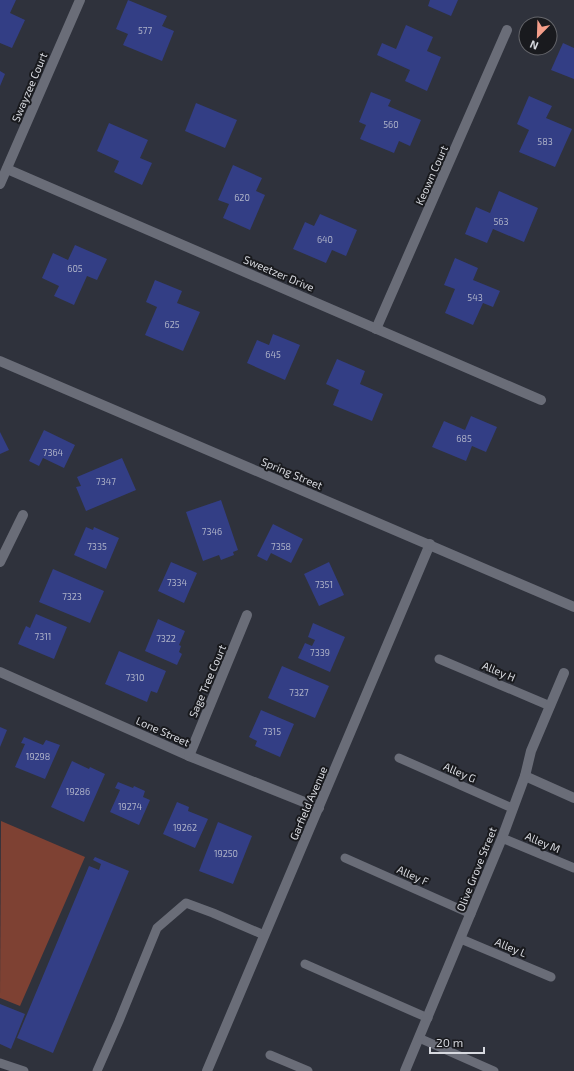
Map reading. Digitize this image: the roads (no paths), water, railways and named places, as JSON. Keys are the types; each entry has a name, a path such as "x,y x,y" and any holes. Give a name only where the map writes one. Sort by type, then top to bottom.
{"street":[{"name":"Swayzee Court","path":"0,184 80,0"},
{"name":"Keown Court","path":"376,329 507,30"},
{"name":"Sweetzer Drive","path":"7,168 541,400"},
{"name":"Spring Street","path":"0,361 574,607"},
{"path":"0,562 23,515"},
{"name":"Garfield Avenue","path":"207,1071 430,544"},
{"name":"Sage Tree Court","path":"189,756 247,616"},
{"name":"Lone Street","path":"0,672 189,756 319,808"},
{"name":"Olive Grove Street","path":"405,1071 502,838 525,776 531,751 564,673"},
{"path":"525,776 574,798"}],"lane":[{"name":"Alley H","path":"439,659 550,706"},
{"name":"Alley G","path":"399,758 512,808"},
{"name":"Alley M","path":"502,838 574,868"},
{"name":"Alley F","path":"345,858 471,914"},
{"path":"96,1071 119,1021 157,928 186,903 264,935"},
{"name":"Alley L","path":"461,939 551,977"},
{"path":"305,964 428,1018"},
{"path":"419,1038 494,1071"},
{"path":"270,1055 308,1071"},
{"path":"0,1063 24,1071"}]}
